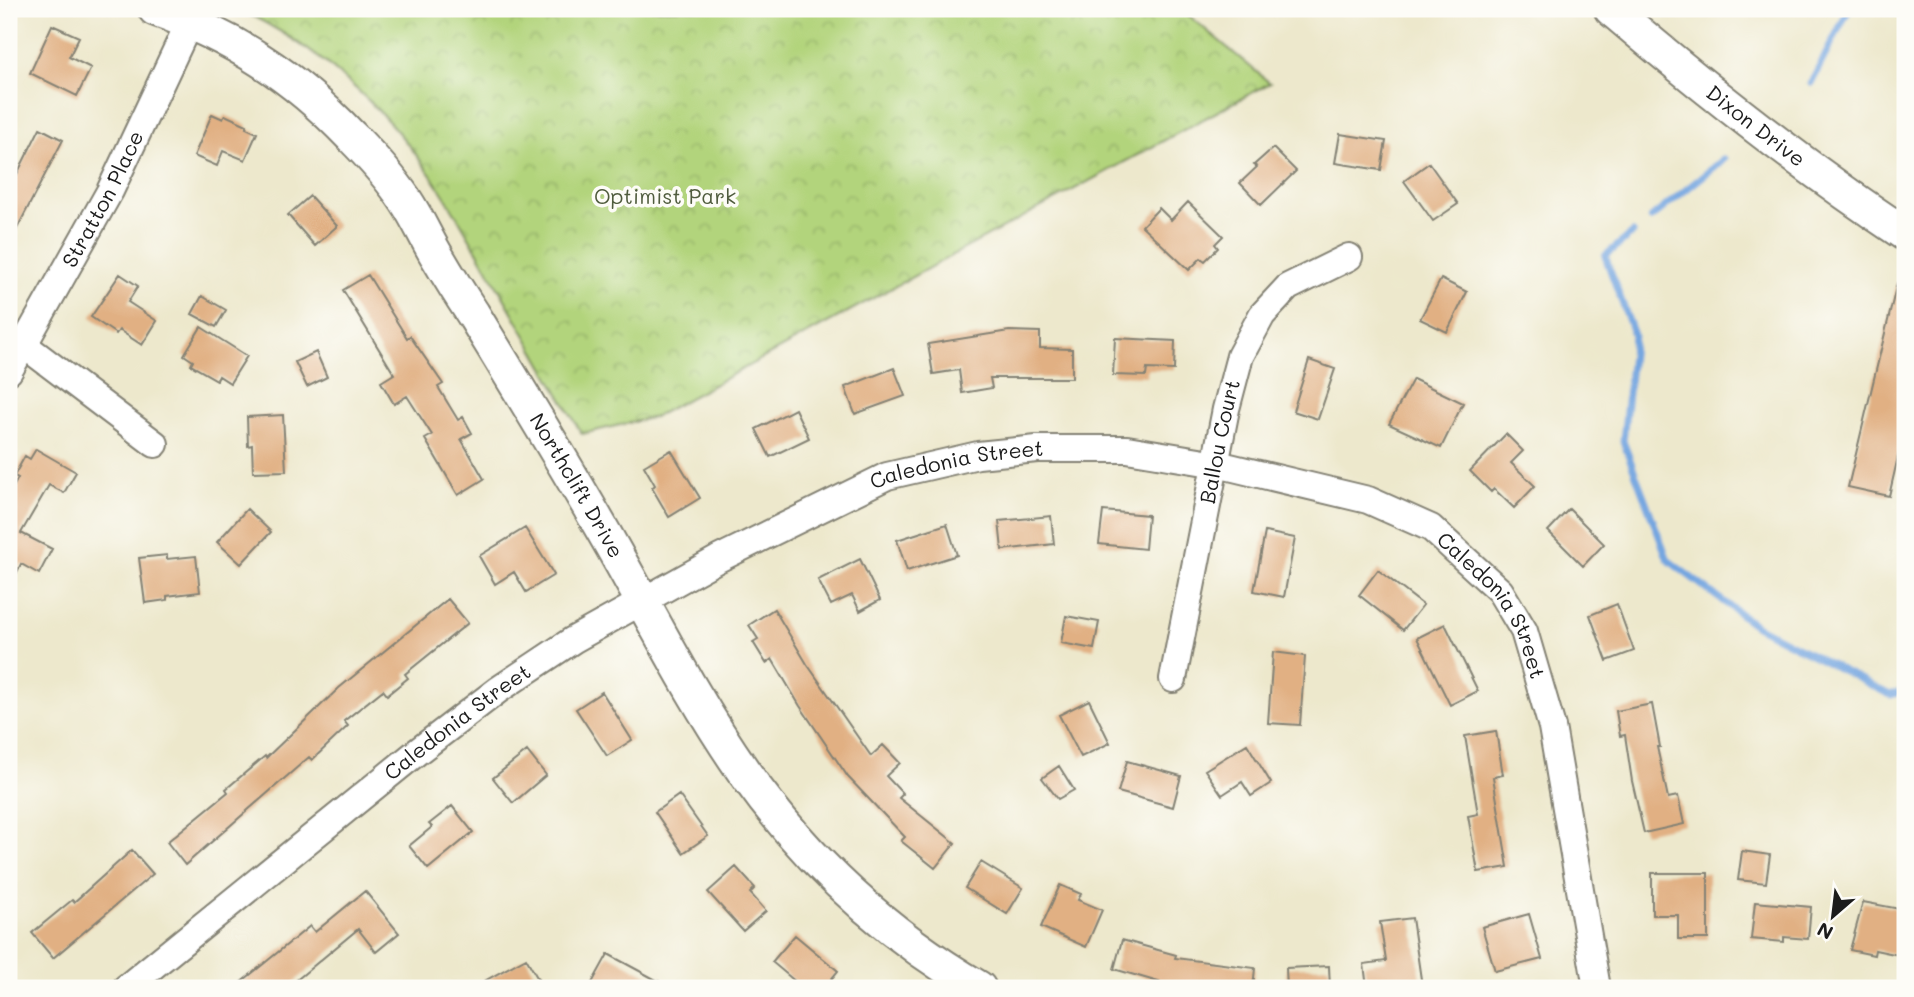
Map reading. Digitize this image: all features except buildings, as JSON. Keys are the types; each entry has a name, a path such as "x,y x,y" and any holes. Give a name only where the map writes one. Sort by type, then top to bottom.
{"street":[{"name":"Northclift Drive","path":"155,9 190,22 269,63 311,96 376,162 406,201 438,258 575,480 698,698 744,772 793,834 840,886 892,930 948,970 979,988"},
{"name":"Dixon Drive","path":"1611,9 1740,115 1839,190 1905,233"},
{"name":"Stratton Place","path":"9,371 110,191 190,22"},
{"name":"Ballou Court","path":"1173,679 1226,410 1240,356 1262,314 1288,287 1349,257"},
{"path":"24,345 155,444"},
{"name":"Caledonia Street","path":"126,988 417,752 498,690 573,640 790,521 887,476 978,455 1037,449 1127,449 1217,464 1368,500 1431,528 1500,591 1524,631 1552,727 1597,988"}],"green space":[{"name":"Optimist Park","path":"238,9 1181,9 1270,83 654,417 582,434 457,215 413,151 370,102 321,59 294,40"}],"waterway":[{"path":"1811,83 1849,9"},
{"path":"1651,218 1724,159"},
{"path":"1633,233 1605,256 1634,335 1623,441 1668,560 1756,626 1890,695 1905,691"}]}
